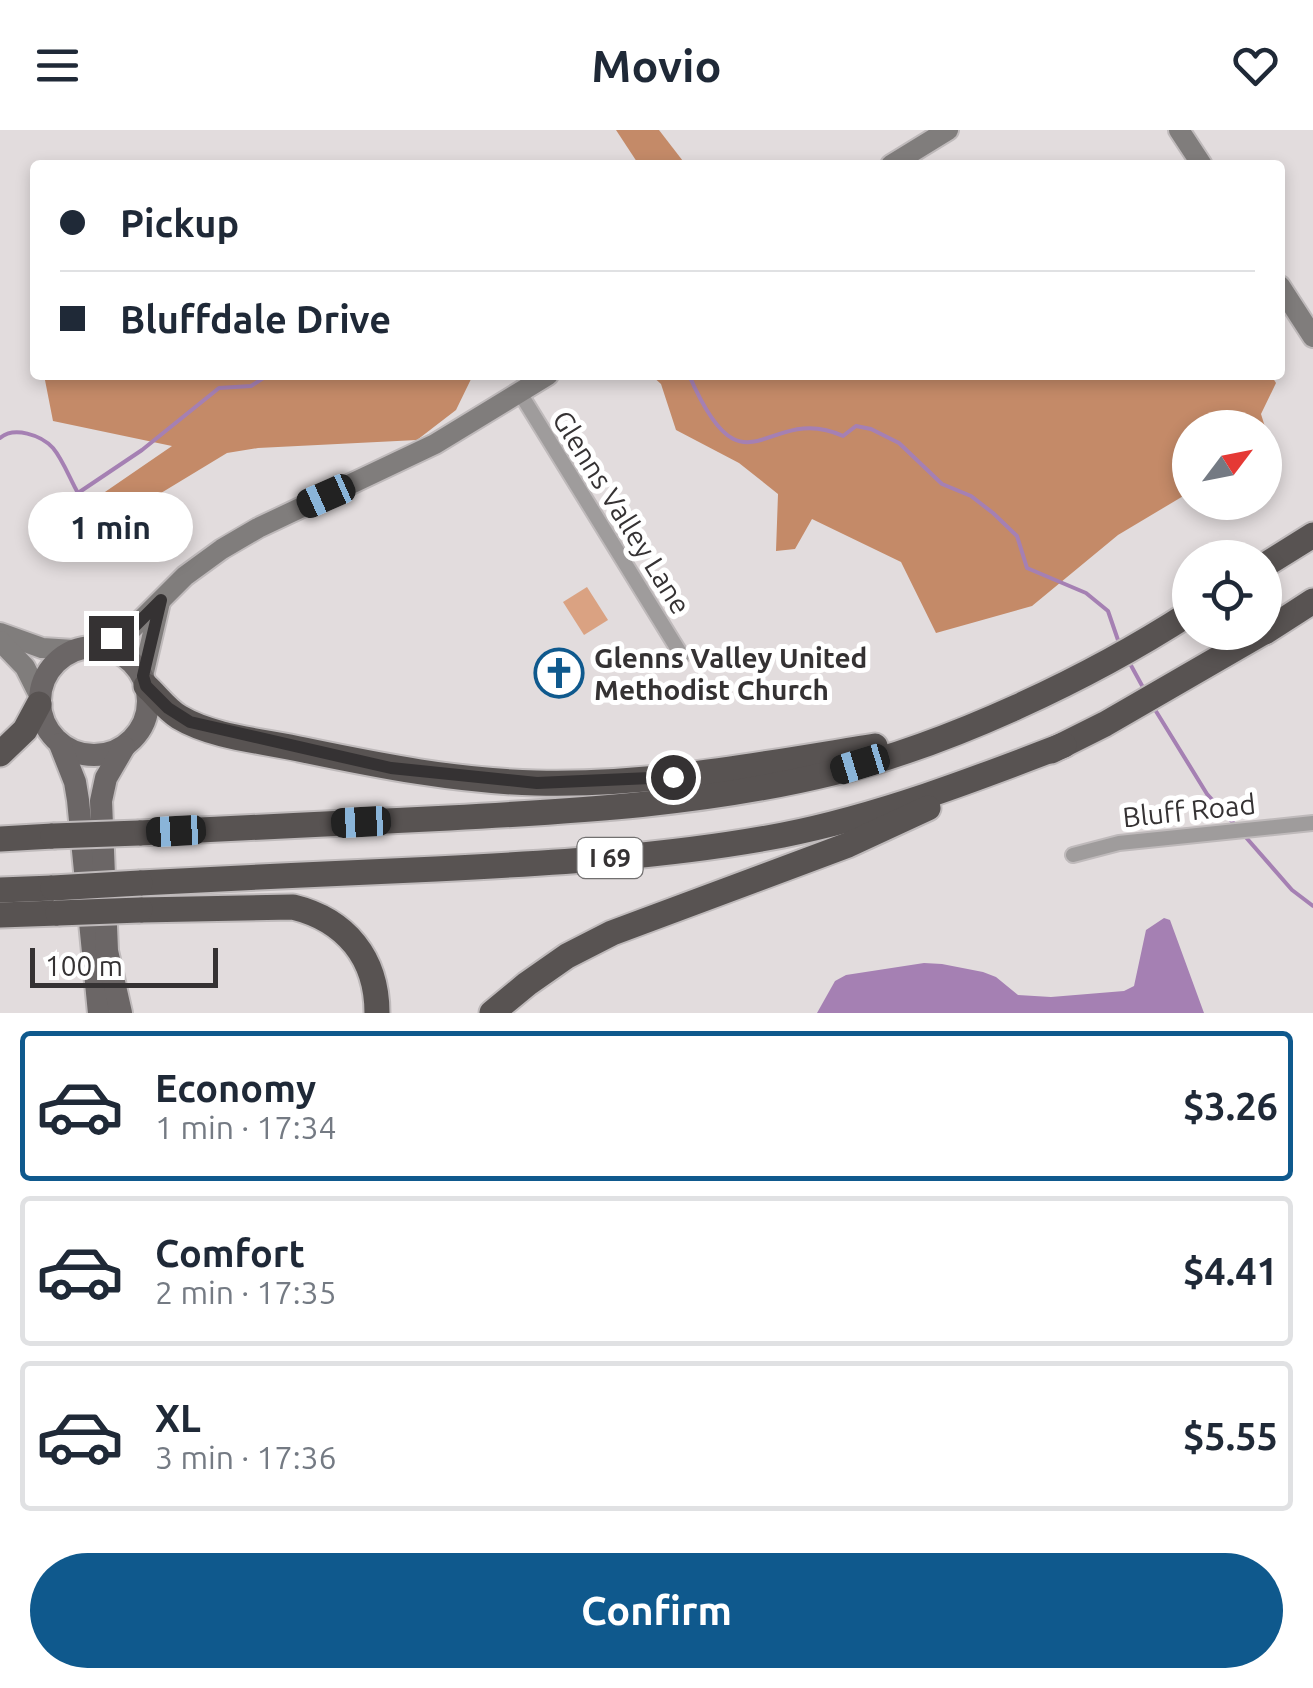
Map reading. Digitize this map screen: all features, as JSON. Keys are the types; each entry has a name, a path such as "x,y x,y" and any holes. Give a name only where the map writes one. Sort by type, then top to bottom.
{"highway":[{"path":"1282,555 1313,535"},
{"name":"I 69","path":"1282,621 1313,601"},
{"name":"I 69","path":"0,839 620,809 674,803 836,772 949,734 1073,678 1172,623"},
{"name":"I 69","path":"0,890 56,901 140,883 550,863 735,844 788,834 916,798 1064,745 1235,650"},
{"path":"144,681 178,716 220,732 391,768 522,782 597,782 724,772 949,734"},
{"path":"0,754 25,730 39,699"},
{"path":"492,1013 567,956 612,933 848,845 1064,745"},
{"path":"0,915 56,901 140,910 293,907 318,913 357,946 371,970 377,1013"}],"main road":[{"path":"99,1013 75,782 60,744 42,719 39,699 50,667 84,648 122,654 144,681 148,703 145,720 106,778 101,801 107,952 120,1013"},
{"path":"60,744 92,756 124,747"}],"street":[{"path":"899,160 948,130"},
{"path":"1179,130 1199,160"},
{"path":"1285,294 1313,338"},
{"path":"0,633 42,648 84,648 133,628 197,567 258,528 378,473 540,380"},
{"name":"Glenns Valley Lane","path":"520,393 682,656"},
{"path":"144,681 161,600"},
{"path":"0,641 25,667 39,699"},
{"name":"Bluff Road","path":"1073,855 1104,845 1313,823"}],"shaded area":[{"path":"616,130 659,130 682,160 636,160"},
{"path":"45,380 471,380 456,410 417,440 227,453 100,530 86,505 172,446 53,421"},
{"path":"657,380 1276,383 1263,410 1172,410 1172,503 1118,535 1032,606 936,633 901,562 812,519 795,549 776,551 778,494 739,463 676,430"},
{"path":"587,587 608,620 584,635 563,602"},
{"path":"1164,918 1170,920 1204,1013 817,1013 835,981 846,975 924,963 983,972 1018,995 1051,997 1124,991 1134,986 1146,930"}],"waterway":[{"path":"0,438 20,432 48,443 78,493 142,450 219,388 251,386 260,380"},
{"path":"692,380 709,413 726,434 742,442 794,430 817,429 843,436 856,426 899,443 942,484 971,496 1017,536 1027,568 1086,593 1108,611 1119,643"},
{"path":"1128,660 1145,691"},
{"path":"1154,708 1207,794 1237,827"},
{"path":"1243,834 1292,890 1313,906"}],"place":[{"name":"Glenns Valley United Methodist Church","path":"559,673"}],"route":[{"path":"111,638 133,628 161,600 149,640 143,676 146,686 178,716 220,732 448,776 537,783 673,777"}]}
